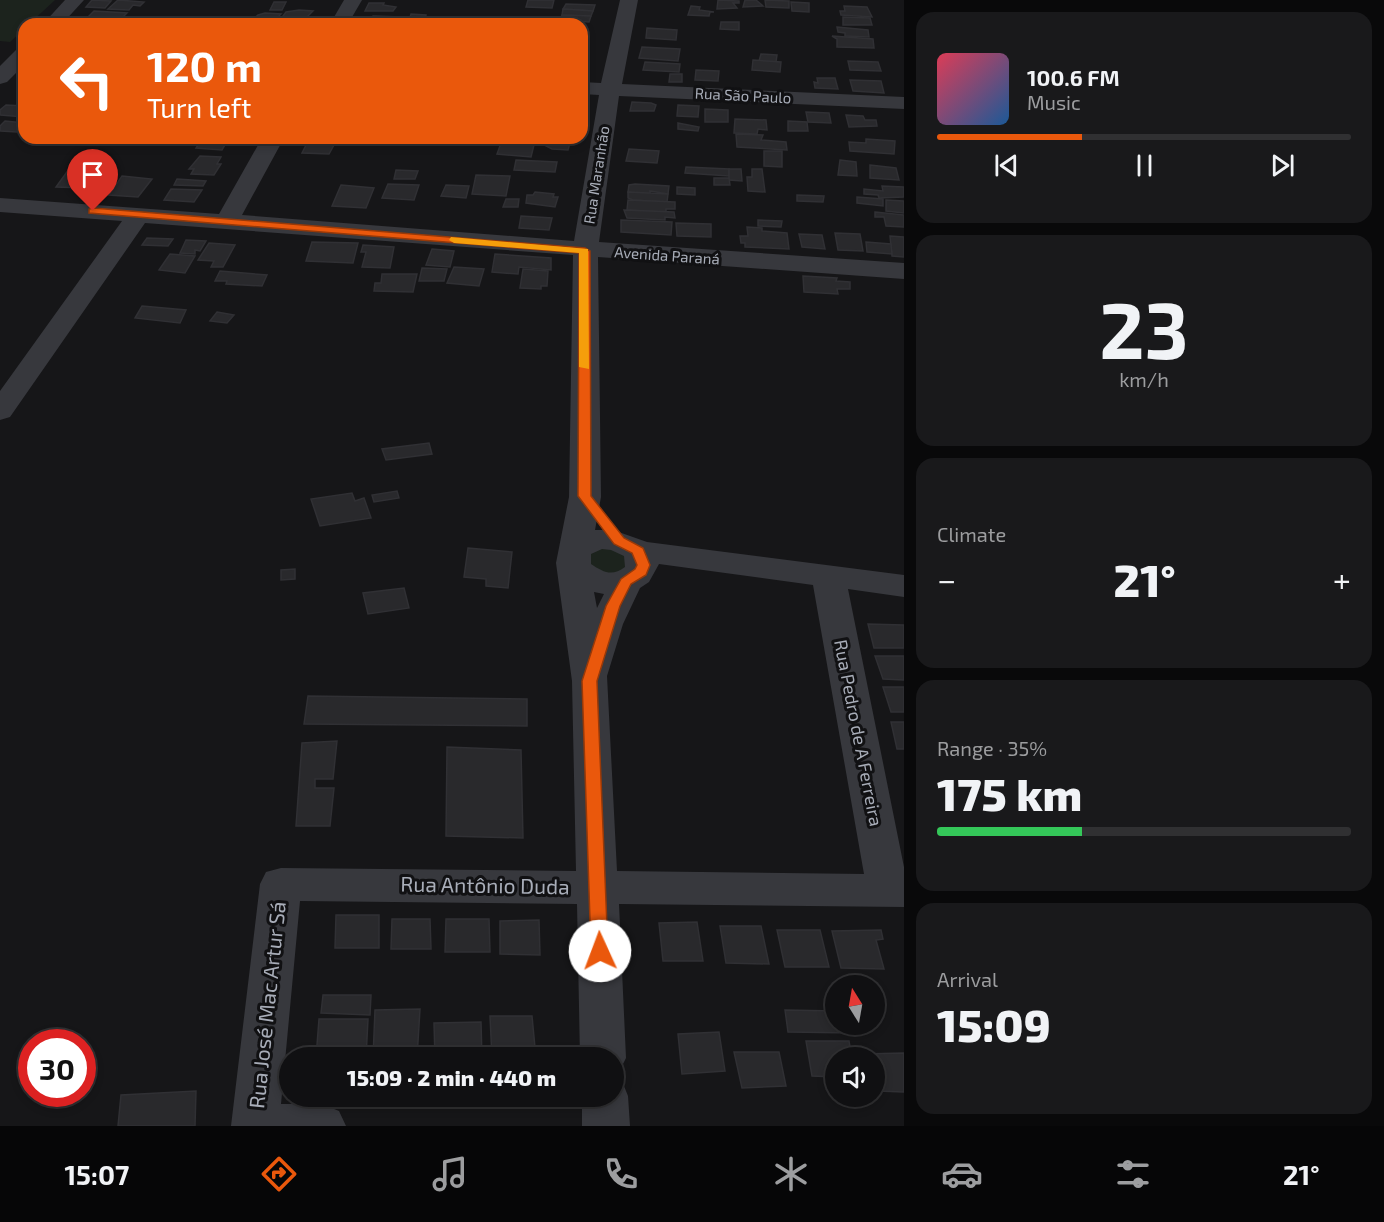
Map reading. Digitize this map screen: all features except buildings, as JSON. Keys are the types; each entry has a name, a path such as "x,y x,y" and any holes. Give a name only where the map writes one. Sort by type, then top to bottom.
{"street":[{"path":"58,18 75,0"},
{"path":"342,18 352,0"},
{"name":"Rua Maranhão","path":"590,681 574,556 585,496 585,251 610,90 628,0"},
{"path":"0,49 18,51"},
{"path":"0,78 18,58"},
{"name":"Rua São Paulo","path":"588,88 904,103"},
{"path":"227,220 270,144"},
{"name":"Avenida Paraná","path":"0,205 227,220 585,251 904,271"},
{"path":"0,411 139,214"},
{"path":"585,496 631,561"},
{"path":"631,561 615,584 593,581 583,576 574,556 595,540 631,561 702,558 904,586"},
{"path":"603,1047 590,681 606,624 631,561"},
{"name":"Rua Pedro de A Ferreira","path":"828,575 896,890"},
{"name":"Rua Antônio Duda","path":"281,884 896,890"},
{"name":"Rua José Mac Artur Sá","path":"255,1126 281,884"},
{"path":"605,1107 606,1126"},
{"path":"255,1126 322,1126"}],"shaded area":[{"path":"0,0 55,0 36,18 18,18 18,35 10,42 0,41"},
{"path":"612,548 628,557 624,573 594,574 586,556 597,549"}],"slow traffic":[{"path":"454,240 585,251 584,367"}],"route":[{"path":"93,211 227,220 585,251 585,496 619,541 630,545 643,558 641,572 626,582 613,606 599,644 590,681 600,951"}]}
